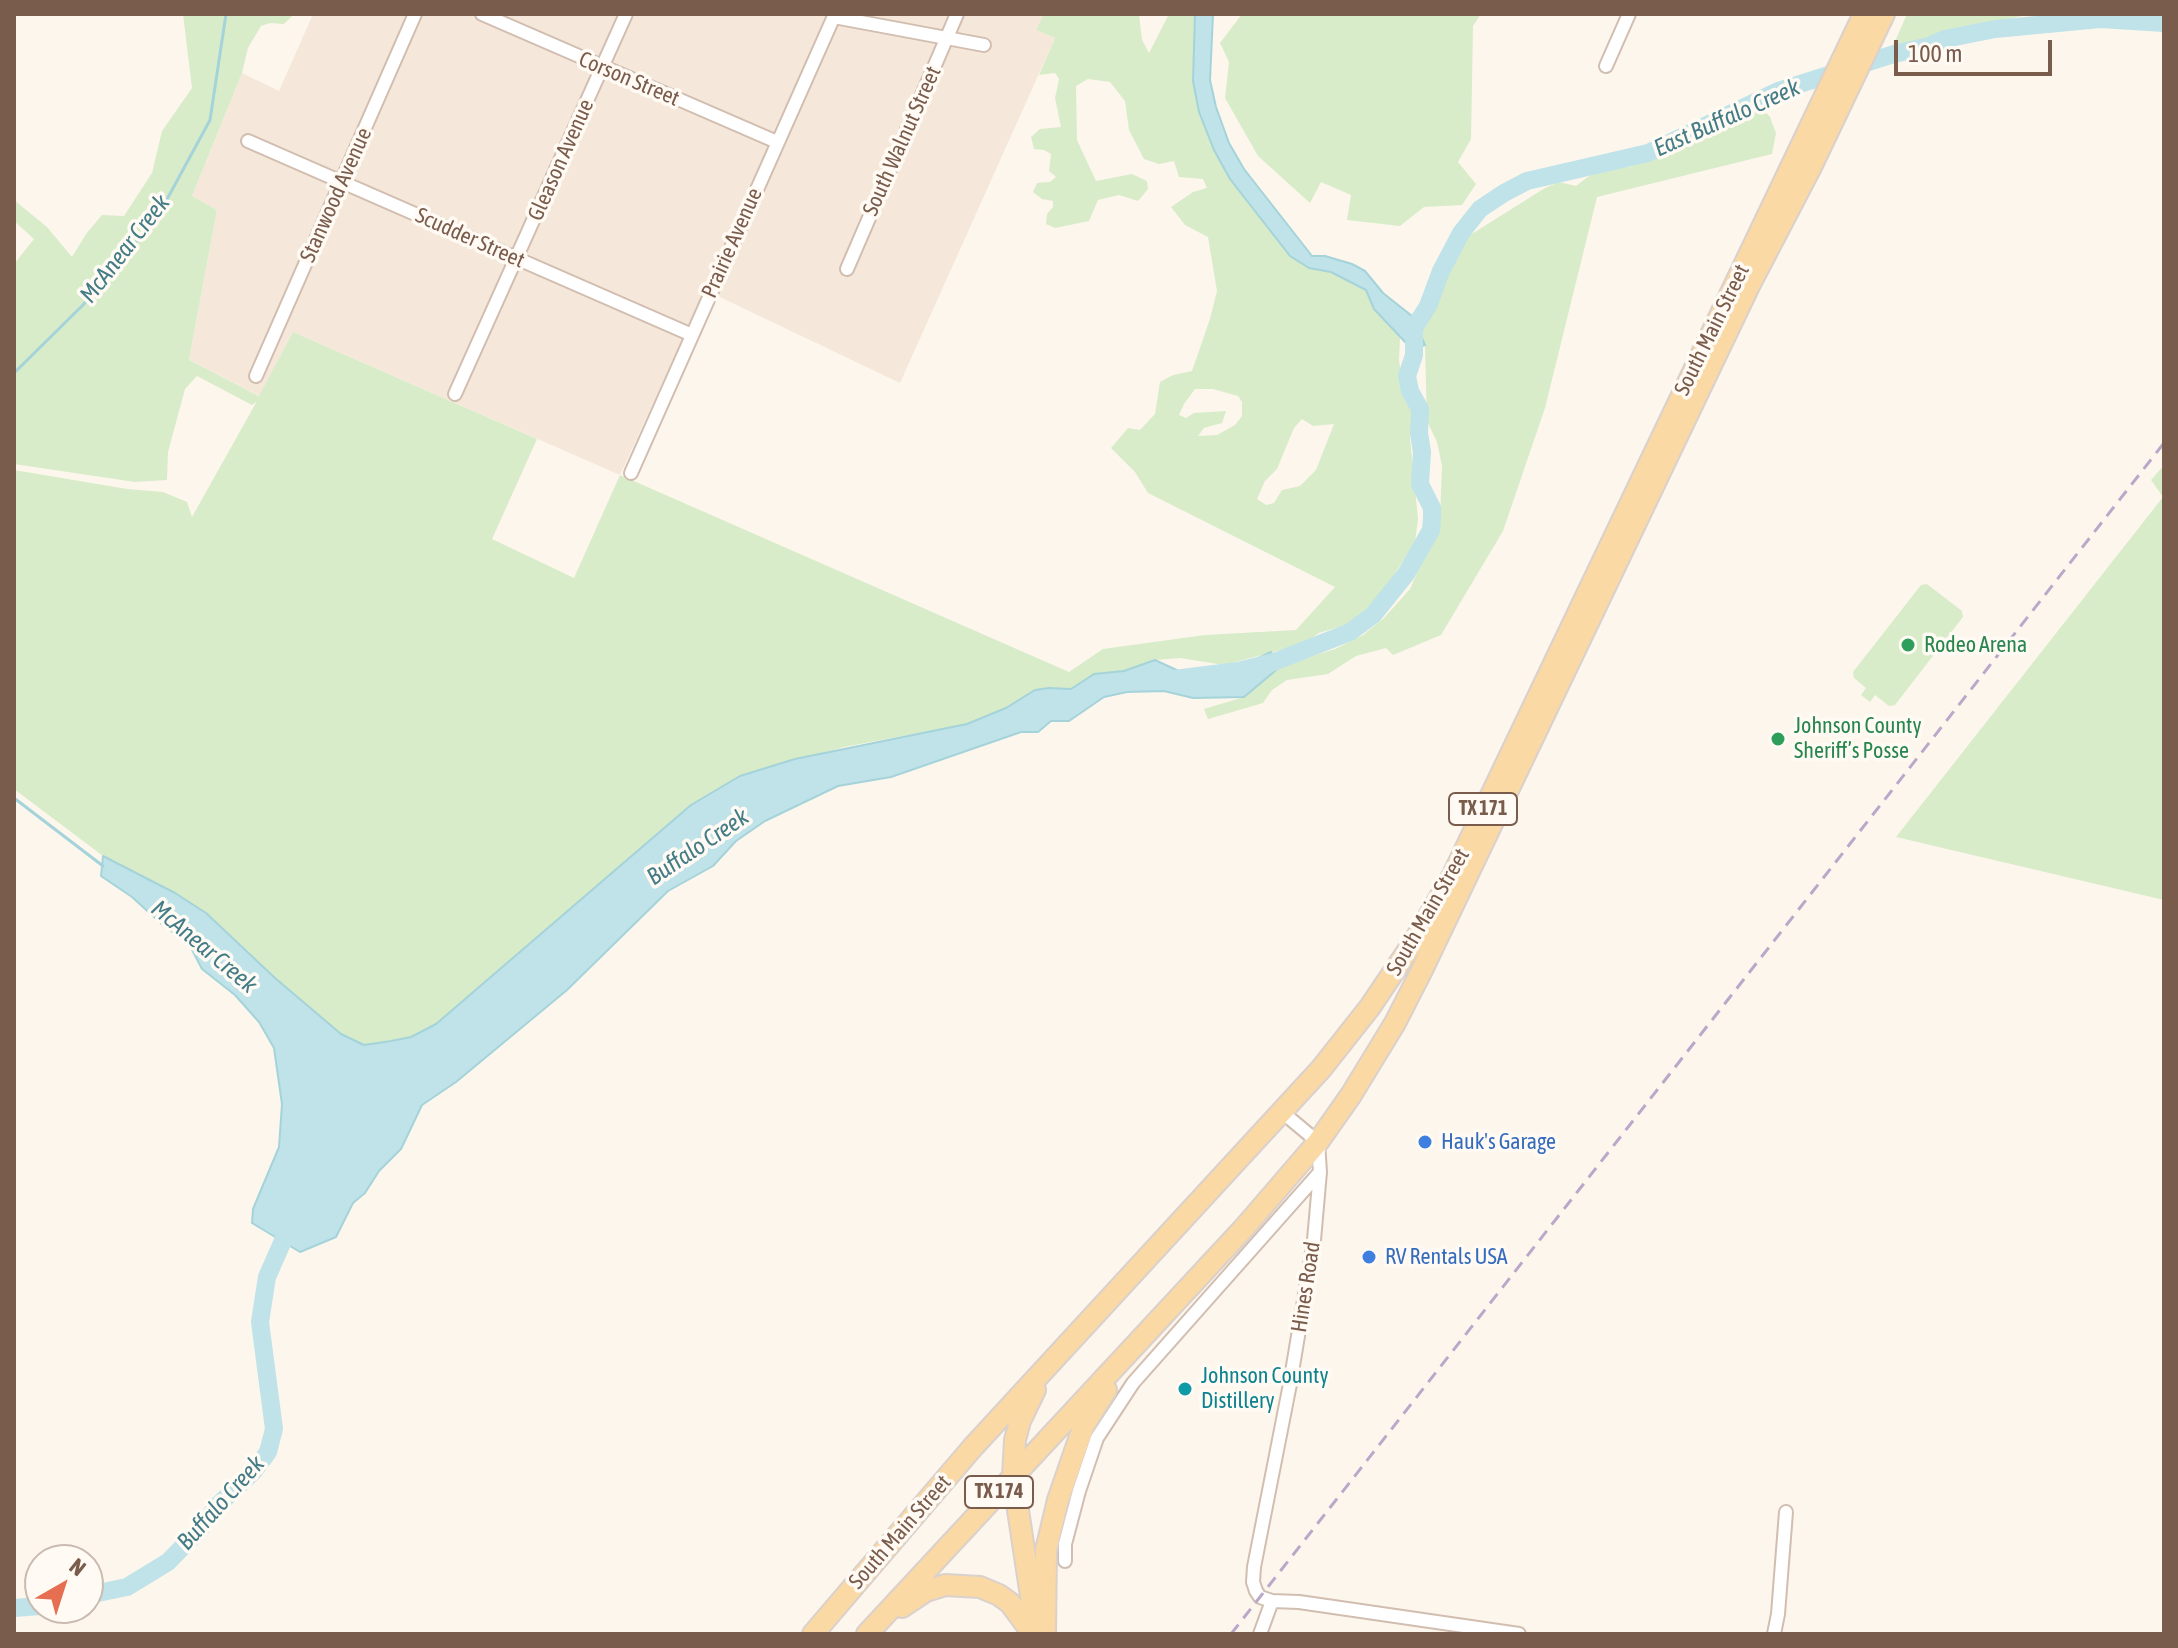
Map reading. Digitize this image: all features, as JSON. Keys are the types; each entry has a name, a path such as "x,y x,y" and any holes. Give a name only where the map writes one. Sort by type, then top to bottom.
{"main road":[{"name":"South Main Street","path":"813,1634 914,1514 1282,1112 1370,1007 1422,930 1536,715 1749,286 1864,14"},
{"name":"South Main Street","path":"1802,165 1884,14"},
{"name":"South Main Street","path":"872,1628 1244,1228 1318,1142 1395,1023 1536,715"},
{"name":"TX 171","path":"1045,1634 1046,1550 1058,1500 1084,1425 1132,1349"},
{"name":"TX 171","path":"1035,1634 1013,1477 1015,1440 1020,1421 1043,1372"},
{"path":"872,1628 926,1591 945,1585 962,1585 980,1587 999,1595 1018,1612 1035,1634"}],"street":[{"name":"Stanwood Avenue","path":"256,376 415,14"},
{"name":"Corson Street","path":"482,14 777,142"},
{"name":"Gleason Avenue","path":"455,394 626,14"},
{"name":"South Walnut Street","path":"847,269 957,14"},
{"path":"1606,66 1629,14"},
{"path":"834,15 984,45"},
{"name":"Prairie Avenue","path":"631,473 834,15"},
{"name":"Scudder Street","path":"248,141 692,335"},
{"path":"1282,1112 1318,1142"},
{"name":"Hines Road","path":"1272,1601 1260,1597 1253,1582 1254,1567 1314,1240 1320,1172 1318,1142"},
{"path":"1065,1561 1065,1544 1097,1438 1133,1383 1320,1172"},
{"path":"1774,1634 1786,1512"},
{"path":"1260,1634 1272,1601 1299,1602 1519,1634"}],"shaded area":[{"path":"313,14 1044,14 1036,30 1055,38 900,383 705,290 620,475 293,332 260,396 189,360 217,210 192,196 242,73 279,91"}],"green space":[{"path":"183,14 294,14 284,24 261,26 248,48 242,73 192,196 217,210 189,360 259,396 293,332 537,439 492,539 574,578 620,475 1069,672 1103,649 1205,635 1296,630 1335,587 1148,493 1135,472 1111,448 1128,428 1140,430 1155,414 1160,382 1192,371 1210,319 1217,291 1208,237 1185,225 1171,207 1193,192 1207,188 1203,179 1179,177 1174,161 1159,164 1144,159 1129,130 1125,101 1110,82 1088,79 1076,86 1077,140 1096,181 1132,174 1147,181 1148,189 1138,201 1119,195 1098,200 1089,221 1055,228 1046,224 1053,201 1042,199 1033,192 1037,183 1050,182 1056,177 1049,171 1051,154 1034,149 1031,137 1040,129 1061,127 1055,98 1059,79 1055,73 1039,75 1055,38 1036,30 1044,14 1139,14 1142,40 1149,53 1169,14 1195,14 1193,81 1199,112 1230,179 1270,228 1309,268 1331,272 1366,291 1374,309 1400,338 1403,387 1414,415 1410,438 1418,519 1415,542 1378,600 1345,625 1319,633 1303,644 1224,665 1180,658 1155,660 1124,671 1094,674 1071,689 1035,690 1006,708 967,724 844,747 740,776 691,805 436,1024 411,1037 364,1045 341,1034 206,913 103,856 14,789 14,470 163,492 187,502 192,517 257,401 252,405 197,376 185,389 168,452 167,480 135,482 14,464 14,264 34,239 14,221 14,200 47,227 72,257 102,215 124,216 152,173 162,131 192,88","holes":["1195,389 1213,389 1238,396 1242,402 1242,416 1235,425 1217,435 1198,436 1204,428 1222,423 1226,411 1194,413 1186,418 1179,415","1302,419 1313,426 1334,424 1316,470 1300,486 1282,490 1274,503 1266,505 1257,499 1265,481 1277,469 1294,428"]},
{"path":"1242,14 1481,14 1473,26 1471,139 1458,162 1476,184 1462,205 1424,207 1400,226 1347,220 1351,195 1321,182 1310,203 1258,156 1225,98 1229,62 1220,43"},
{"path":"1907,14 2044,14 2026,15 1892,48"},
{"path":"1760,106 1770,117 1776,133 1772,154 1597,197 1545,408 1503,531 1441,635 1393,655 1386,648 1356,656 1328,674 1287,680 1272,690 1263,703 1208,719 1204,709 1244,697 1281,666 1335,649 1363,635 1384,618 1410,589 1440,519 1442,466 1437,442 1427,421 1425,345 1419,334 1432,314 1444,280 1467,237 1545,188 1559,182 1576,186 1592,174 1629,167 1705,135 1725,121"},
{"path":"2164,465 2164,900 1896,837 2163,497 2151,480"},
{"name":"Rodeo Arena","path":"1927,584 1962,611 1963,617 1895,705 1889,706 1875,695 1870,702 1861,695 1866,688 1854,678 1853,672 1921,585"}],"water":[{"path":"1195,14 1213,14 1210,80 1229,143 1244,169 1312,256 1325,256 1365,271 1383,293 1412,316 1425,345 1415,348 1406,343 1374,309 1366,290 1331,272 1309,268 1290,256 1230,179 1199,112 1193,81"},
{"path":"1271,652 1281,666 1244,697 1193,698 1164,691 1127,692 1104,697 1069,721 1051,721 1038,732 1021,732 891,777 838,786 765,821 736,841 713,866 668,891 567,990 456,1082 422,1105 401,1149 353,1203 336,1237 300,1252 252,1223 253,1209 279,1147 282,1104 274,1048 259,1022 235,995 202,969 188,942 101,876 103,856 175,893 206,913 341,1034 364,1045 391,1041 411,1037 436,1024 691,805 740,776 795,759 967,724 1006,708 1035,690 1071,689 1094,674 1124,671 1155,660 1198,680 1218,677"}],"waterway":[{"name":"McAnear Creek","path":"14,373 83,305 159,214 210,120 226,14"},
{"name":"East Buffalo Creek","path":"1166,680 1238,671 1274,662 1350,632 1373,615 1406,574 1431,530 1432,518 1432,508 1420,484 1420,409 1410,391 1407,376 1414,355 1414,328 1428,306 1441,271 1461,233 1480,209 1504,193 1527,181 1648,153 1778,91 1945,39 1995,29 2100,19 2164,23"},
{"name":"McAnear Creek","path":"14,798 103,866"},
{"name":"Buffalo Creek","path":"104,1592 127,1587 168,1562 202,1527 217,1506 254,1471 268,1452 274,1429 260,1322 267,1277 293,1218"},
{"name":"Buffalo Creek","path":"14,1608 24,1607"}],"railway":[{"path":"1231,1634 2164,443"}],"place":[{"name":"Rodeo Arena","path":"1908,645"},
{"name":"Johnson County Sheriff’s Posse","path":"1778,739"},
{"name":"Hauk's Garage","path":"1425,1142"},
{"name":"RV Rentals USA","path":"1369,1257"},
{"name":"Johnson County Distillery","path":"1185,1389"}]}
